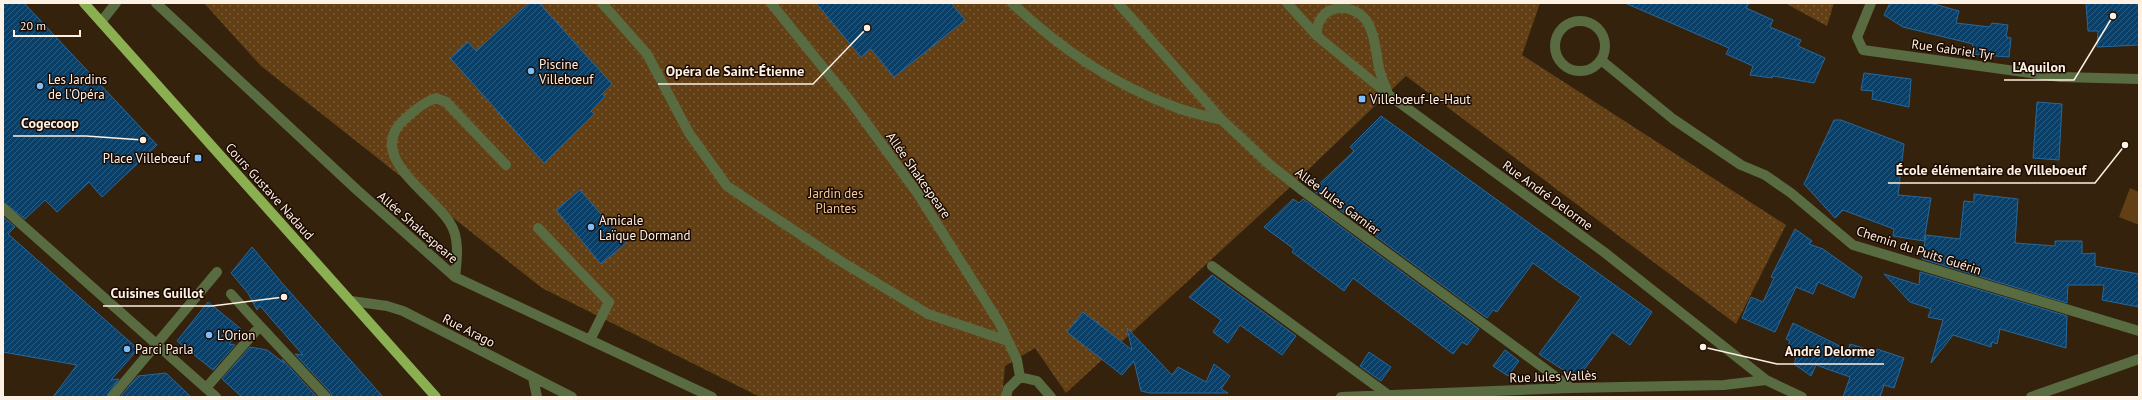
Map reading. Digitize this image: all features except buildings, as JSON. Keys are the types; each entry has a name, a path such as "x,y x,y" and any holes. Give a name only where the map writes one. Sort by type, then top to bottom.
{"main road":[{"name":"Cours Gustave Nadaud","path":"84,3 436,397"}],"street":[{"path":"101,22 116,3"},
{"name":"Allée Shakespeare","path":"156,3 357,190 456,277 712,397"},
{"path":"602,3 647,54 689,133 726,186 842,262 928,314 1008,341"},
{"name":"Allée Shakespeare","path":"771,3 851,102 918,194 1000,324 1017,360 1020,377"},
{"path":"1012,3 1038,27 1080,60 1127,87 1176,108 1222,120"},
{"name":"Allée Jules Garnier","path":"1118,3 1222,120 1263,159 1302,191 1571,388"},
{"name":"Rue André Delorme","path":"1287,3 1317,36 1389,95 1604,252 1766,380 1802,397"},
{"name":"Rue Gabriel Tyr","path":"1871,3 1858,37 1864,50 2060,77 2139,79"},
{"path":"1317,36 1316,27 1320,16 1326,11 1344,5 1355,10 1366,20 1369,27 1374,41 1382,79 1389,95"},
{"path":"1576,21 1589,22 1595,25 1603,35 1605,41 1604,54 1601,60 1592,68 1585,71 1572,70 1566,67 1558,57 1556,50 1555,44 1559,32 1563,27 1576,21"},
{"name":"Chemin du Puits Guérin","path":"1601,60 1673,119 1742,165 1765,175 1785,188 1853,244 2139,331"},
{"path":"456,277 458,250 451,223 396,163 391,141 400,123 428,100 436,98 446,102 506,165"},
{"path":"3,208 216,397"},
{"path":"538,228 609,302 590,340"},
{"path":"1212,266 1387,394"},
{"path":"112,397 217,272"},
{"path":"232,294 326,397"},
{"name":"Rue Arago","path":"351,301 387,306 402,311 572,397"},
{"path":"206,388 260,326"},
{"path":"2031,397 2139,360"},
{"path":"1006,397 1008,389 1020,377 1037,381 1051,397"},
{"path":"534,378 537,397"},
{"name":"Rue Jules Vallès","path":"1341,397 1571,388 1724,385 1766,380"}],"green space":[{"name":"Jardin des Plantes","path":"204,3 1540,3 1522,55 1786,225 1736,324 1406,76 1288,189 1066,393 1035,348 1005,366 1002,397 760,397 542,288 261,66"},
{"path":"1785,3 1834,3 1827,26"},
{"path":"2130,188 2139,192 2139,225 2119,217"}],"place":[{"name":"L'Aquilon","path":"2113,16"},
{"name":"Opéra de Saint-Étienne","path":"867,28"},
{"name":"Piscine Villebœuf","path":"531,71"},
{"name":"Les Jardins de l'Opéra","path":"40,86"},
{"name":"Villebœuf-le-Haut","path":"1362,99"},
{"name":"Cogecoop","path":"143,140"},
{"name":"École élémentaire de Villeboeuf","path":"2125,145"},
{"name":"Place Villebœuf","path":"198,158"},
{"name":"Amicale Laïque Dormand","path":"591,227"},
{"name":"Cuisines Guillot","path":"284,297"},
{"name":"L'Orion","path":"209,335"},
{"name":"André Delorme","path":"1703,347"},
{"name":"Parci Parla","path":"127,349"}]}
